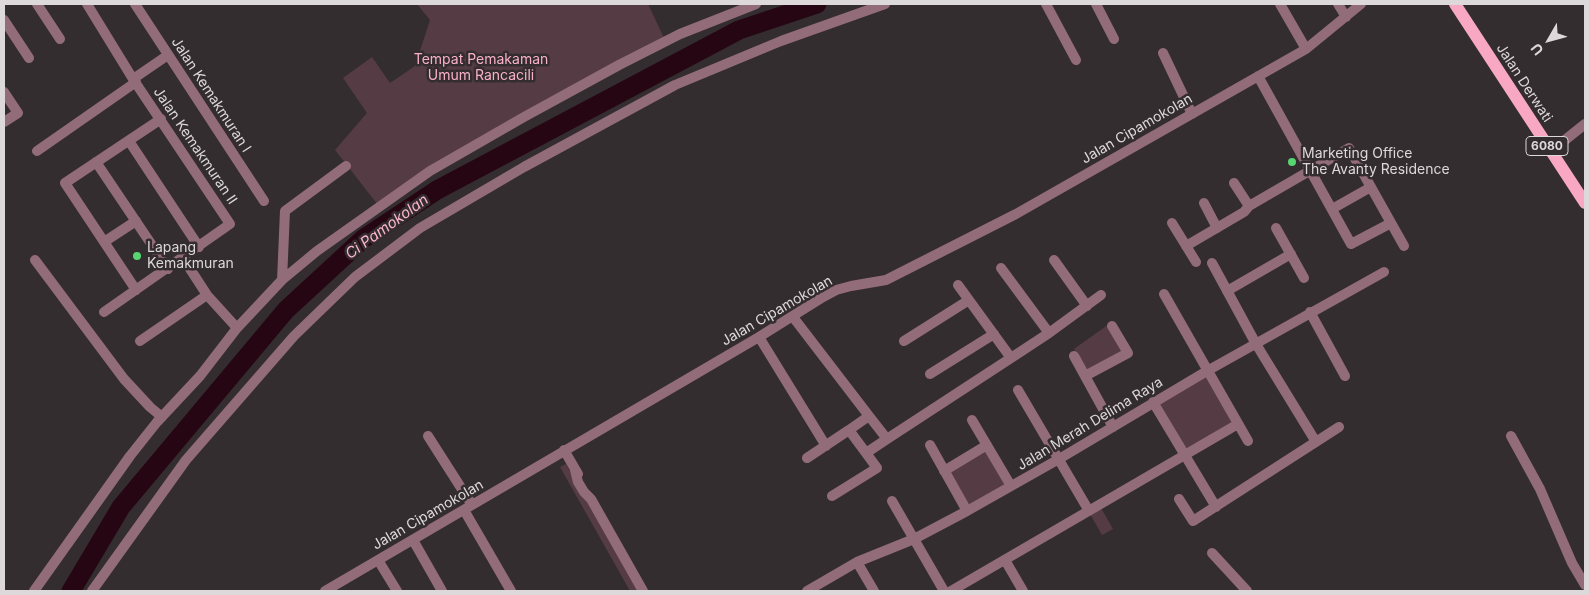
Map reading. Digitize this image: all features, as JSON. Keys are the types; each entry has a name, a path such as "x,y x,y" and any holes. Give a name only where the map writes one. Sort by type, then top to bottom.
{"main road":[{"name":"Jalan Derwati","path":"1455,4 1585,203"}],"street":[{"path":"37,4 60,40"},
{"name":"Jalan Kemakmuran II","path":"87,4 134,80 230,224 104,312"},
{"name":"Jalan Kemakmuran I","path":"135,4 264,201"},
{"path":"34,591 130,456 162,417 200,376 234,325 316,251 430,171 680,34 756,4"},
{"path":"92,591 186,460 294,336 355,277 420,228 524,167 675,86 782,41 885,4"},
{"path":"1046,4 1076,60"},
{"path":"1096,4 1114,39"},
{"path":"1280,4 1306,48"},
{"path":"1338,4 1346,16"},
{"name":"Jalan Cipamokolan","path":"325,591 564,450 796,321 808,306 836,290 886,280 1007,218 1192,114 1306,48 1361,4"},
{"path":"4,20 29,58"},
{"path":"1163,53 1192,114"},
{"path":"37,151 168,55"},
{"path":"1258,76 1351,244 1391,223"},
{"path":"4,92 18,113 4,122"},
{"path":"136,290 65,183 160,119"},
{"path":"1550,152 1585,124"},
{"path":"129,141 199,247"},
{"path":"1186,246 1244,212 1249,206 1349,148 1404,246"},
{"path":"96,162 168,269"},
{"path":"282,280 285,211 346,166"},
{"path":"1234,183 1249,206"},
{"path":"1332,209 1371,188"},
{"path":"1204,203 1217,228"},
{"path":"104,242 136,221"},
{"path":"1172,223 1196,262"},
{"path":"1276,228 1304,278"},
{"path":"1227,291 1291,254"},
{"path":"183,258 207,296 234,325"},
{"path":"35,260 124,379 162,417"},
{"path":"1054,260 1087,306"},
{"path":"1212,264 1256,344 1316,442"},
{"path":"1001,268 1049,333"},
{"name":"Jalan Merah Delima Raya","path":"807,591 857,562 914,539 967,511 1059,459 1207,370 1384,272"},
{"path":"958,285 1011,358"},
{"path":"1164,294 1248,442"},
{"path":"866,453 1049,333 1101,295"},
{"path":"140,341 207,296"},
{"path":"904,341 969,300"},
{"path":"1310,312 1345,376"},
{"path":"796,321 887,439"},
{"path":"1085,376 1128,353 1112,326"},
{"path":"930,374 994,334"},
{"path":"761,341 826,446"},
{"path":"1074,356 1112,427"},
{"path":"1018,390 1089,511"},
{"path":"1154,402 1216,507"},
{"path":"807,458 869,416"},
{"path":"972,420 1011,486"},
{"path":"951,591 1238,424"},
{"path":"1179,499 1193,521 1339,427"},
{"path":"832,496 877,468 849,430"},
{"path":"428,436 468,507 511,591"},
{"path":"1511,436 1540,489 1572,563 1585,584"},
{"path":"930,445 967,511"},
{"path":"944,471 987,445"},
{"path":"564,450 581,481 584,492 591,499 644,591"},
{"path":"892,501 944,591"},
{"path":"413,540 442,591"},
{"path":"1212,553 1247,591"},
{"path":"378,560 397,591"},
{"path":"1005,560 1023,591"},
{"path":"857,562 874,591"}],"green space":[{"name":"Tempat Pemakaman Umum Rancacili","path":"417,4 648,4 664,38 378,205 335,150 367,113 343,78 372,57 390,83 415,66 430,20"},
{"path":"1109,324 1123,350 1087,371 1074,349"},
{"path":"1207,375 1235,422 1186,451 1158,403"},
{"path":"986,451 1005,485 968,506 948,472"},
{"path":"566,464 638,591 630,591 560,467"},
{"path":"1101,508 1113,529 1102,535 1090,514"}],"waterway":[{"name":"Ci Pamokolan","path":"71,591 121,507 286,310 363,239 437,190 739,30 817,4"}],"place":[{"name":"Marketing Office The Avanty Residence","path":"1292,162"},
{"name":"Lapang Kemakmuran","path":"137,256"}]}
